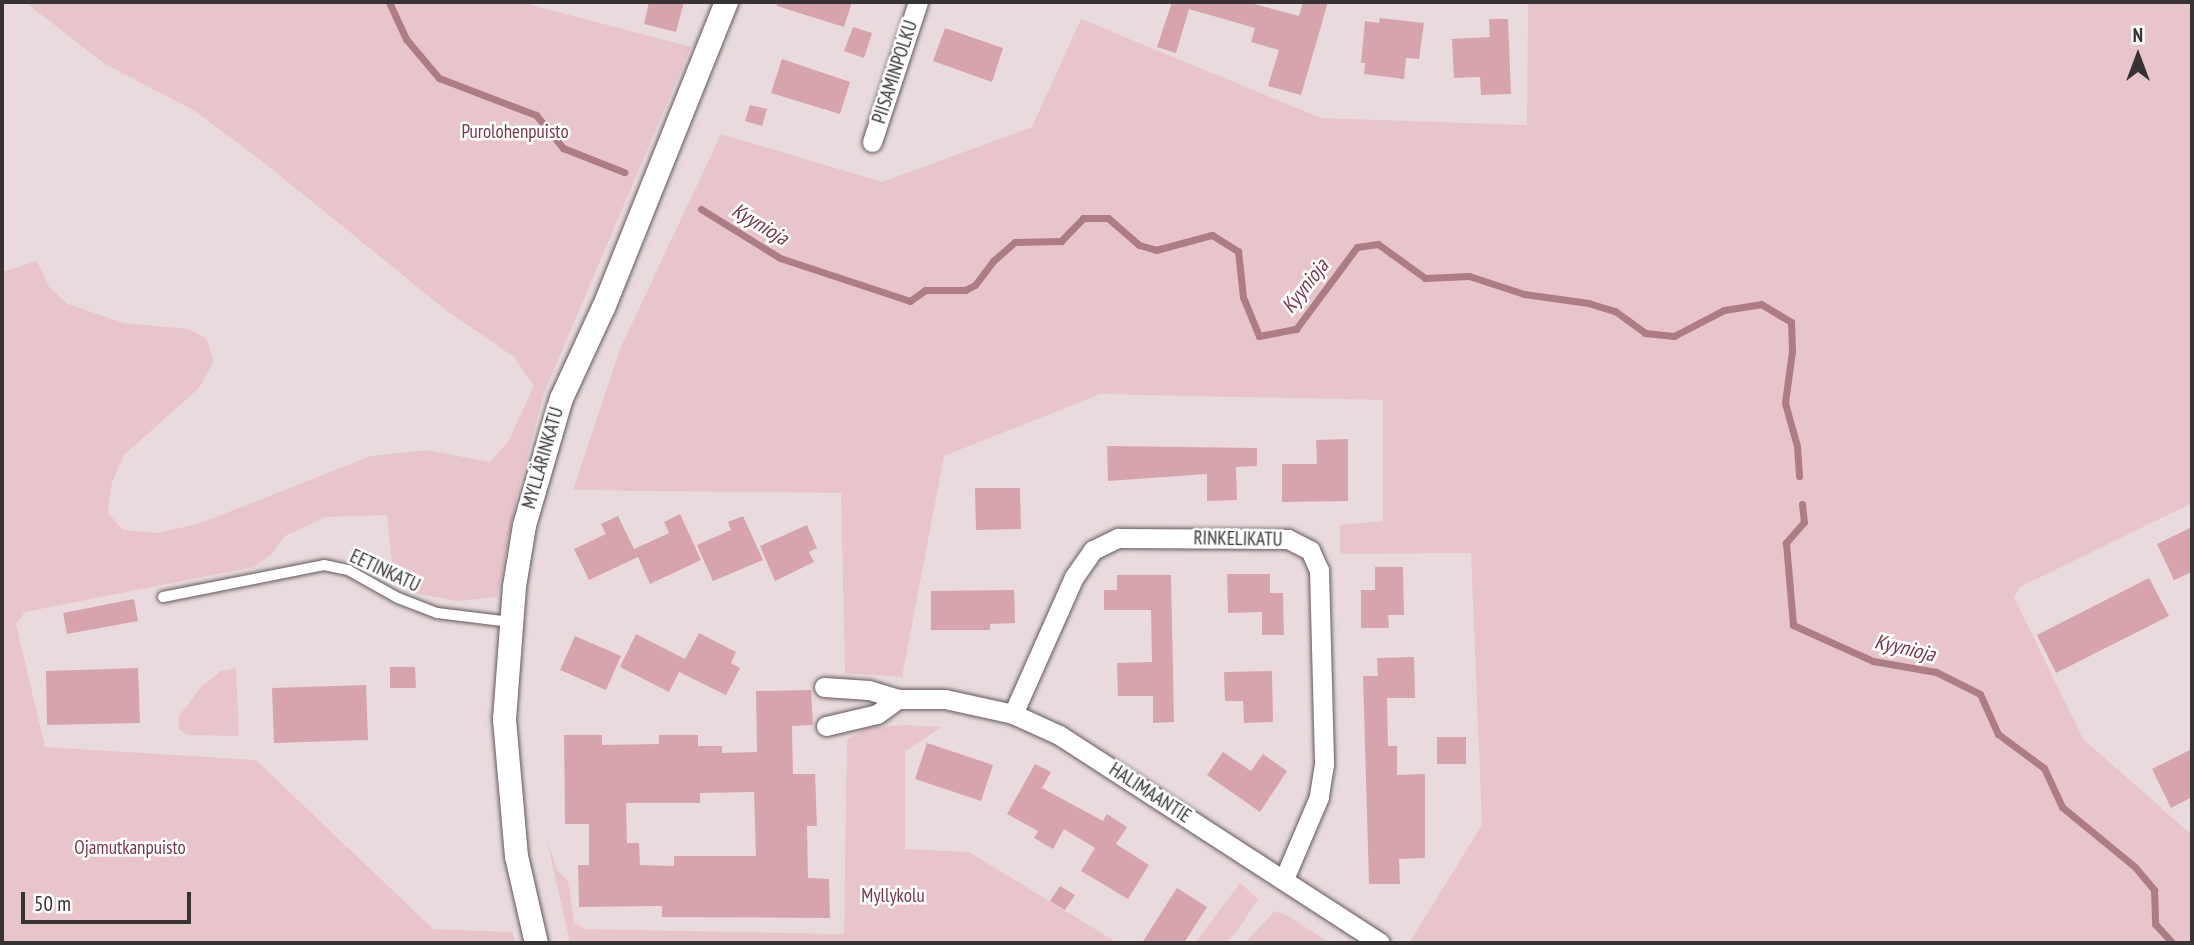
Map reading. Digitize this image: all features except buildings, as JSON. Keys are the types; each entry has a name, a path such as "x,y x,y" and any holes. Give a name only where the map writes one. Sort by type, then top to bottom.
{"street":[{"name":"MYLLÄRINKATU","path":"536,943 516,856 507,785 504,719 511,622 524,525 561,398 604,305 726,2"},
{"name":"PIISAMINPOLKU","path":"872,142 918,2"},
{"name":"RINKELIKATU","path":"1013,714 1074,577 1093,550 1118,538 1288,539 1310,550 1319,570 1324,764 1319,797 1284,879"},
{"name":"HALIMAANTIE","path":"824,687 869,690 898,699 945,699 1013,714 1059,735 1380,943"},
{"name":"HALIMAANTIE","path":"825,726 877,714 898,699"}],"lane":[{"name":"EETINKATU","path":"163,597 324,565 348,570 398,598 437,612 511,622"}],"green space":[{"path":"25,2 520,2 691,47 544,393 517,495 497,597 458,601 419,594 394,581 387,515 326,517 285,536 271,555 253,567 25,612 16,624 45,747 256,760 433,929 512,932 516,943 2,943 2,272 37,261 49,287 68,304 124,323 189,329 206,338 214,361 199,388 124,455 112,482 108,513 123,530 156,533 198,524 371,456 426,450 490,462 508,442 534,386 514,357 447,311 262,161 195,111 105,64"},
{"path":"1528,2 2192,2 2192,503 2020,587 2014,597 2083,739 2192,835 2192,943 1409,943 1482,825 1471,553 1340,554 1340,525 1383,521 1383,400 1100,394 944,456 902,677 845,673 841,493 573,490 620,349 721,134 882,182 1032,127 1081,19 1321,118 1527,125"},
{"path":"236,668 239,736 187,735 179,729 178,717 202,686 221,671"},
{"name":"Myllykolu","path":"905,725 941,727 905,752 905,849 969,852 1118,943 570,943 547,840 557,870 568,881 574,923 585,929 844,934 847,740 867,728"},
{"path":"1240,883 1258,899 1237,931 1226,943 1195,943"},
{"path":"1275,911 1285,914 1330,943 1245,943"}],"waterway":[{"name":"Kyynioja","path":"389,2 406,39 439,78 536,115 563,148 624,172"},
{"name":"Kyynioja","path":"701,209 780,258 910,301 925,290 965,290 975,285 993,261 1015,242 1061,241 1083,218 1108,218 1139,245 1156,250 1212,235 1238,251 1243,297 1259,336 1296,329 1357,247 1378,244 1425,278 1469,276 1524,294 1588,303 1615,311 1645,333 1674,336 1724,310 1761,304 1791,322 1792,351 1785,403 1797,446 1799,476"},
{"name":"Kyynioja","path":"1802,504 1804,522 1786,543 1793,625 1873,661 1936,672 1980,694 1998,734 2044,768 2062,807 2135,867 2154,890 2155,924 2173,943"}],"park label":[{"name":"Purolohenpuisto","path":"515,132"},
{"name":"Ojamutkanpuisto","path":"130,848"}]}
